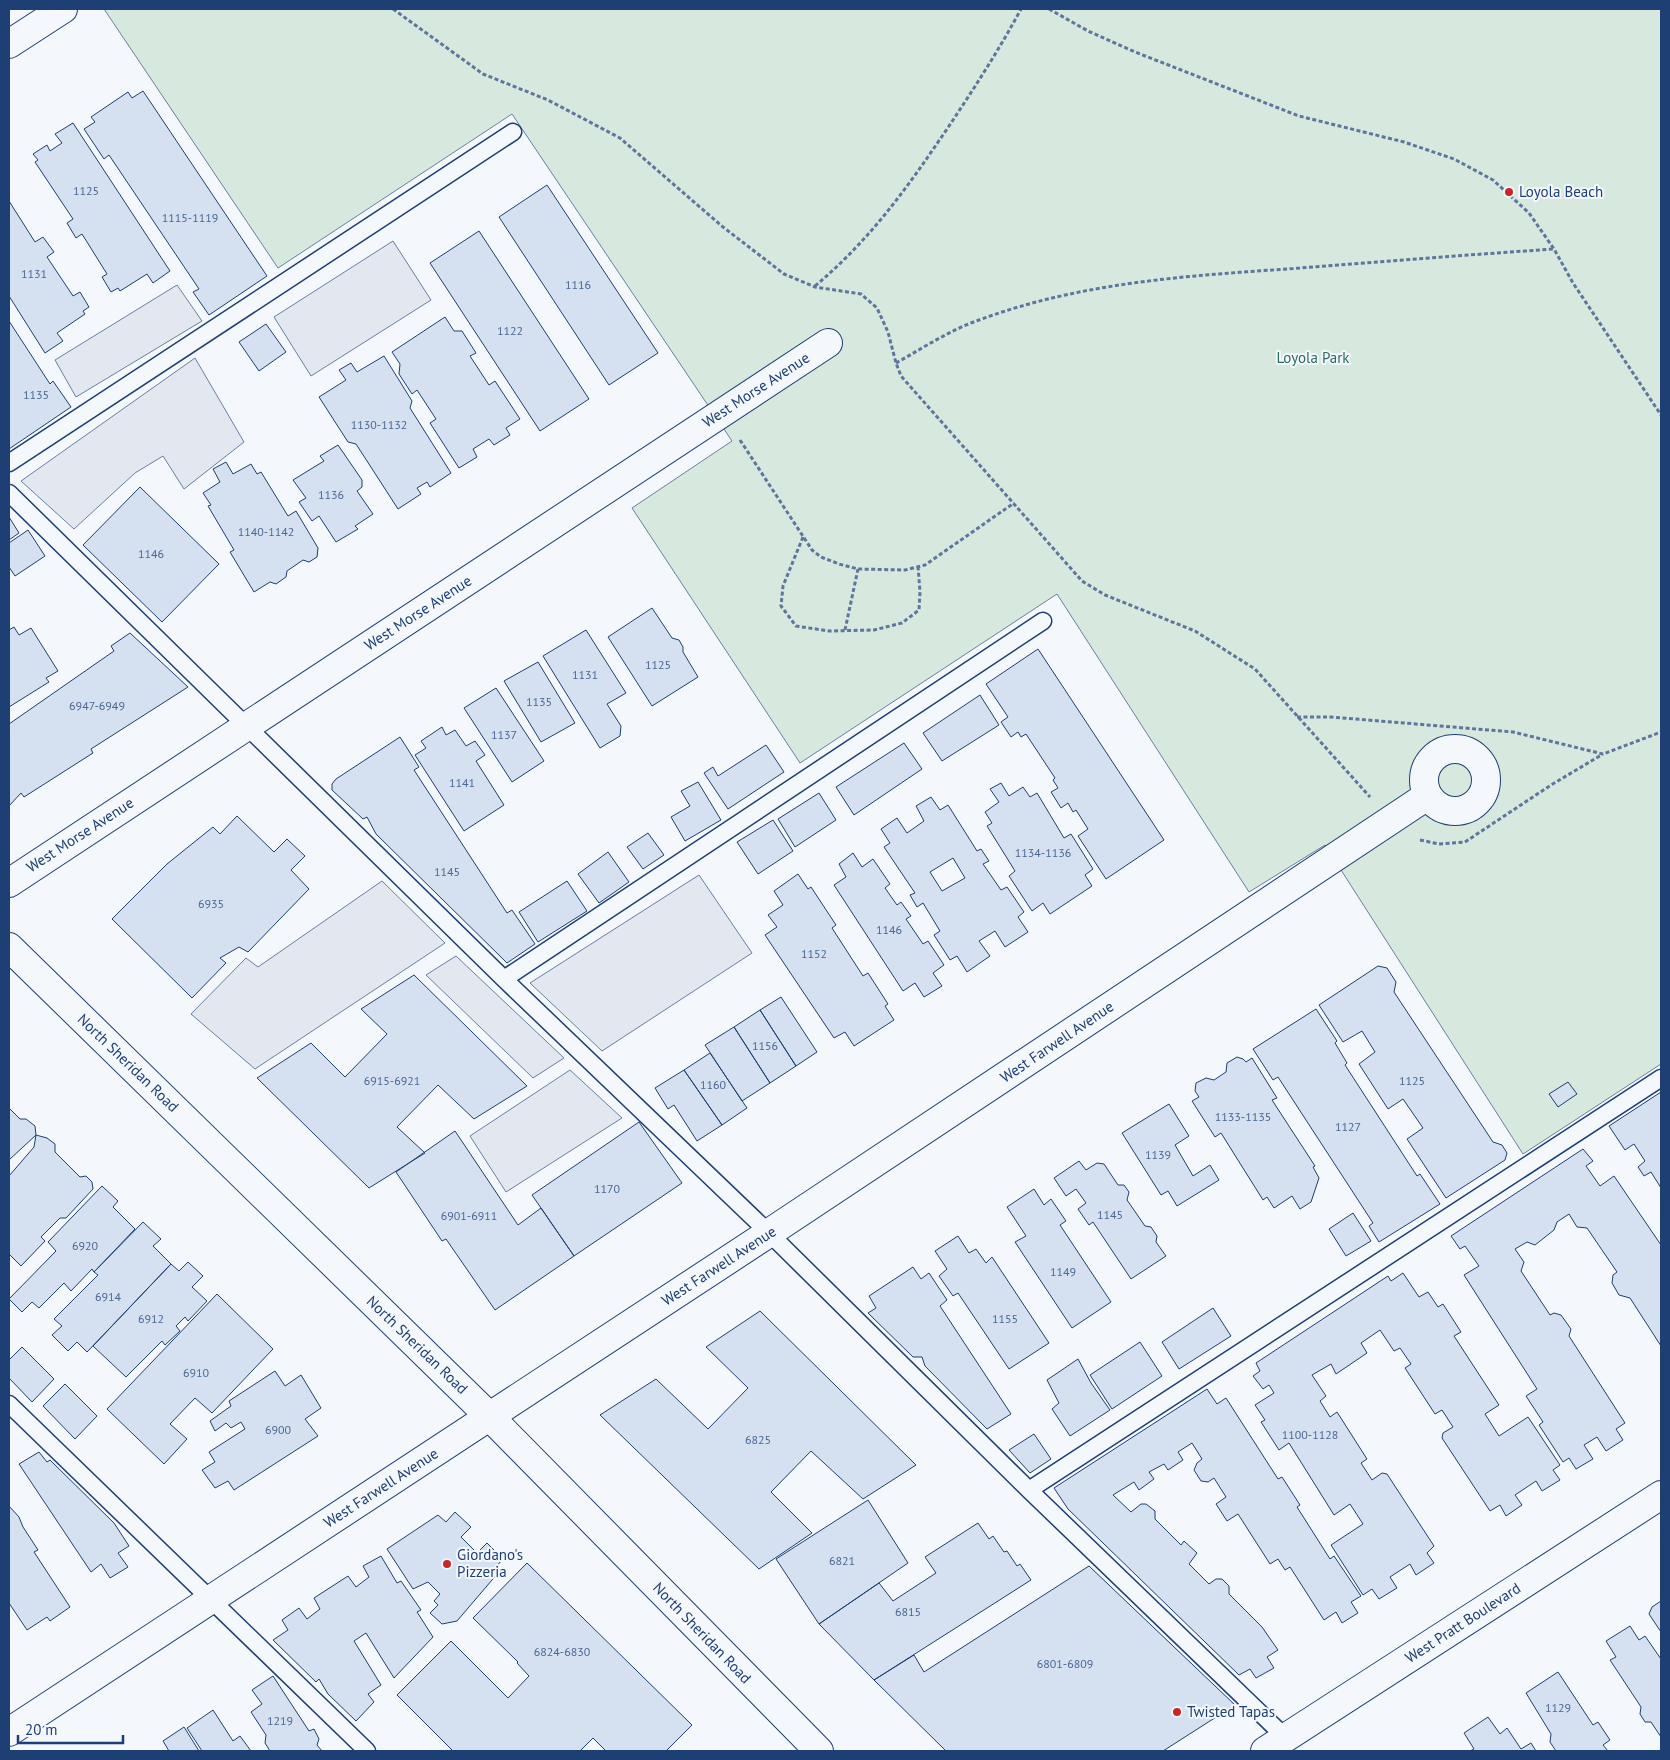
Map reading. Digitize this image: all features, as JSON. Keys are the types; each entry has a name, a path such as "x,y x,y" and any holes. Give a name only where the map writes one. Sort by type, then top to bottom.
{"street":[{"path":"9,44 62,9"},
{"name":"West Morse Avenue","path":"9,883 828,343"},
{"name":"West Farwell Avenue","path":"9,1732 769,1233 1427,796"},
{"name":"North Sheridan Road","path":"9,947 490,1417 819,1751"},
{"name":"West Pratt Boulevard","path":"1275,1745 1661,1495"}],"lane":[{"path":"9,463 513,132"},
{"path":"9,493 504,979 769,1233 1028,1490 1275,1745"},
{"path":"504,979 1044,621"},
{"path":"1028,1490 1661,1078"},
{"path":"9,1404 367,1751"}],"path":[{"path":"393,9 483,74 548,100 620,138 723,227 784,274 815,286 861,294 878,308 888,332 901,376 1082,581 1105,595 1195,631 1255,669 1392,820 1418,840 1439,844 1465,842 1551,785 1603,754 1661,732"},
{"path":"815,286 840,266 874,230 914,177 1005,38 1021,9"},
{"path":"1048,9 1135,52 1299,116 1404,142 1454,159 1493,180 1529,213 1661,415"},
{"path":"896,363 944,336 978,320 1024,305 1090,289 1172,277 1554,249"},
{"path":"722,412 812,550 822,557 839,564 858,569 905,570 925,565 1014,503"},
{"path":"803,537 782,586 780,606 796,626 829,631 874,630 902,623 919,610 918,566"},
{"path":"845,630 858,569"},
{"path":"1297,717 1331,717 1513,732 1603,754"}],"green space":[{"name":"Loyola Park","path":"104,9 1661,9 1661,1064 1523,1154 1325,845 1249,892 1057,594 800,763 632,508 732,441 512,114 278,268"}],"shaded area":[{"path":"393,241 431,300 311,376 274,317"},
{"path":"177,285 202,321 76,397 55,360"},
{"path":"195,358 244,442 184,489 163,456 135,473 74,529 21,481"},
{"path":"699,875 752,953 602,1051 530,983"},
{"path":"382,881 445,943 255,1069 191,1014 246,958 258,967"},
{"path":"456,956 564,1058 533,1078 426,975"},
{"path":"570,1070 622,1118 506,1192 470,1136"}],"building":[{"path":"143,91 267,276 209,315 193,292 199,289 109,155 104,159 84,129 95,122 91,117 128,92 132,98"},
{"path":"73,123 170,271 153,283 147,274 120,291 118,288 111,292 102,277 107,274 82,234 76,238 67,223 73,219 35,162 38,160 33,154 47,145 50,151 62,143 55,134"},
{"path":"547,185 658,353 609,385 499,217"},
{"path":"9,201 35,242 43,237 54,252 47,257 73,296 80,292 89,307 83,311 85,314 57,333 63,341 45,353 9,296"},
{"path":"479,231 589,399 540,431 430,263"},
{"path":"445,317 454,331 462,331 476,353 470,356 489,385 495,381 520,419 506,428 510,435 494,445 489,439 473,449 477,457 459,468 430,423 436,419 417,390 412,394 399,374 400,364 392,352"},
{"path":"9,321 50,384 53,381 71,407 9,449"},
{"path":"266,324 286,352 259,371 239,342"},
{"path":"384,356 412,401 410,408 451,473 430,487 427,482 417,488 421,494 398,509 356,444 348,442 319,397 346,380 339,370 351,363 357,372"},
{"path":"338,445 362,480 362,487 357,491 373,514 355,526 358,529 336,542 319,516 312,521 299,502 306,498 293,480 324,461 320,456"},
{"path":"226,462 233,474 251,464 257,474 261,472 288,516 296,511 318,548 317,557 309,562 303,560 287,571 286,577 276,584 270,582 254,592 230,552 234,550 208,506 211,505 203,493 220,482 213,469"},
{"path":"140,487 219,564 162,622 83,545"},
{"path":"9,517 19,533 9,540"},
{"path":"28,530 45,556 15,576 9,567 9,543"},
{"path":"652,608 672,638 679,640 683,647 683,652 698,677 652,706 608,637"},
{"path":"14,627 19,635 31,628 58,671 46,678 49,682 9,707 9,630"},
{"path":"586,630 626,693 607,704 621,726 620,736 600,748 543,656"},
{"path":"130,633 188,687 91,749 93,753 24,797 21,793 9,806 9,724 114,651 111,646"},
{"path":"1038,649 1164,840 1106,879 1078,836 1088,829 1076,810 1073,812 1068,803 1061,808 1051,792 1058,788 1053,780 1055,778 1026,734 1021,737 1018,732 1011,737 1001,722 1008,717 986,684"},
{"path":"538,662 575,723 541,742 504,681"},
{"path":"496,688 544,761 512,782 464,708"},
{"path":"980,695 999,725 942,761 923,733"},
{"path":"442,727 446,735 455,730 466,746 475,741 485,755 476,761 504,805 464,831 415,755 426,748 421,741"},
{"path":"400,737 419,767 414,770 507,913 512,910 535,944 507,963 376,834 367,817 363,819 332,790 332,784 336,779"},
{"path":"904,743 922,769 854,815 836,787"},
{"path":"766,745 784,772 728,809 704,773 713,767 718,776"},
{"path":"698,782 721,820 685,841 671,817 690,806 681,791"},
{"path":"1001,783 1009,796 1023,787 1030,797 1037,793 1064,838 1071,834 1093,869 1085,875 1092,886 1050,914 1043,903 1032,911 1009,876 1015,871 987,826 992,823 985,812 999,802 990,789"},
{"path":"819,793 836,820 795,847 778,819"},
{"path":"931,797 940,810 948,805 977,851 981,849 989,861 983,864 1001,890 1007,887 1024,912 1018,917 1028,932 1005,947 995,931 979,941 990,956 967,972 957,956 950,960 934,935 940,931 923,903 917,907 910,895 915,893 884,847 890,843 881,829 897,818 907,833 924,821 916,806","holes":["953,858 965,878 942,891 930,872"]},
{"path":"237,816 274,852 287,839 305,856 291,870 309,889 248,952 239,947 220,958 226,963 192,998 112,919 167,864 213,827 220,834"},
{"path":"773,820 793,851 758,874 737,842"},
{"path":"648,833 664,855 643,869 627,847"},
{"path":"608,852 629,882 599,903 578,874"},
{"path":"853,853 862,867 873,859 890,884 885,888 897,905 901,902 911,916 906,919 923,944 928,941 944,965 933,973 942,986 924,997 915,983 903,991 834,885 846,877 839,864"},
{"path":"798,874 808,889 811,887 836,925 832,928 863,976 868,973 888,1004 885,1006 894,1020 854,1046 845,1032 834,1038 765,935 777,927 768,915 783,905 774,891"},
{"path":"567,881 587,911 538,942 519,912"},
{"path":"1378,966 1387,968 1396,982 1394,992 1493,1142 1502,1145 1507,1153 1505,1160 1446,1198 1407,1139 1423,1128 1403,1099 1388,1109 1359,1064 1375,1052 1362,1031 1343,1042 1319,1005"},
{"path":"414,975 527,1086 474,1119 438,1085 397,1127 425,1153 369,1188 257,1078 311,1043 345,1077 387,1034 361,1009"},
{"path":"781,997 817,1052 796,1066 760,1010"},
{"path":"1316,1009 1337,1041 1335,1043 1347,1063 1345,1065 1417,1176 1420,1174 1440,1204 1379,1242 1369,1226 1373,1223 1278,1077 1273,1080 1253,1049"},
{"path":"760,1010 796,1066 770,1083 734,1027"},
{"path":"734,1027 770,1083 742,1101 705,1045"},
{"path":"710,1053 747,1108 722,1125 684,1070"},
{"path":"1237,1057 1246,1062 1252,1058 1277,1098 1272,1100 1315,1166 1313,1167 1319,1178 1311,1202 1300,1209 1292,1196 1274,1208 1267,1197 1263,1200 1221,1133 1215,1137 1192,1101 1199,1097 1195,1091 1196,1083 1206,1078 1214,1080 1226,1072 1227,1063"},
{"path":"684,1070 722,1125 697,1141 674,1105 668,1109 655,1088"},
{"path":"1568,1082 1577,1094 1558,1107 1549,1094"},
{"path":"1661,1092 1661,1188 1651,1172 1644,1176 1638,1167 1645,1161 1634,1144 1625,1150 1609,1126"},
{"path":"1169,1104 1189,1136 1175,1145 1193,1176 1210,1165 1219,1180 1177,1206 1168,1191 1161,1195 1122,1133"},
{"path":"9,1108 20,1119 26,1119 35,1126 36,1135 9,1160"},
{"path":"639,1122 682,1183 574,1256 532,1195"},
{"path":"455,1131 518,1225 541,1208 574,1256 495,1310 446,1239 442,1241 396,1172"},
{"path":"36,1135 47,1138 55,1144 55,1152 80,1177 86,1176 92,1182 93,1189 66,1218 60,1218 41,1237 45,1241 21,1266 9,1254 9,1176 34,1147"},
{"path":"1583,1149 1593,1161 1586,1166 1600,1186 1614,1176 1661,1245 1661,1346 1630,1298 1619,1295 1612,1283 1613,1275 1617,1272 1587,1228 1577,1227 1569,1214 1557,1222 1554,1230 1535,1245 1527,1242 1515,1249 1524,1262 1521,1271 1550,1315 1554,1313 1561,1315 1571,1329 1569,1336 1625,1423 1616,1429 1623,1440 1606,1451 1597,1437 1584,1445 1593,1459 1576,1469 1569,1458 1563,1462 1539,1425 1543,1422 1526,1396 1537,1389 1464,1275 1479,1266 1465,1246 1460,1249 1451,1236"},
{"path":"1079,1161 1086,1170 1097,1163 1104,1164 1118,1185 1124,1185 1129,1192 1127,1200 1145,1226 1151,1227 1157,1236 1156,1242 1166,1256 1131,1279 1093,1222 1089,1225 1078,1209 1086,1203 1076,1189 1066,1196 1054,1178"},
{"path":"102,1186 118,1201 113,1207 135,1229 94,1272 92,1269 71,1291 64,1283 39,1308 32,1302 22,1312 9,1299 56,1251 48,1242"},
{"path":"1034,1189 1044,1205 1051,1199 1066,1221 1060,1225 1111,1302 1072,1328 1015,1242 1026,1236 1007,1207"},
{"path":"1353,1213 1371,1241 1346,1256 1329,1229"},
{"path":"143,1222 161,1239 153,1246 171,1264 87,1352 77,1342 68,1351 52,1335 62,1326 54,1319 98,1275 94,1272"},
{"path":"958,1236 969,1253 976,1249 986,1263 992,1257 1049,1343 1009,1369 958,1293 953,1296 939,1276 947,1269 935,1251"},
{"path":"188,1262 203,1276 192,1287 207,1301 188,1321 185,1317 176,1326 180,1331 165,1345 162,1341 126,1377 93,1346 171,1264 179,1271"},
{"path":"913,1267 921,1279 929,1273 947,1300 940,1306 1011,1414 987,1429 925,1366 922,1357 913,1357 868,1313 876,1308 869,1296"},
{"path":"1403,1273 1419,1297 1428,1292 1438,1307 1443,1304 1461,1332 1454,1336 1499,1405 1485,1414 1499,1436 1528,1417 1560,1465 1553,1470 1560,1480 1542,1491 1536,1481 1515,1495 1522,1505 1506,1516 1500,1505 1490,1511 1442,1438 1443,1433 1453,1427 1442,1410 1435,1414 1405,1368 1411,1364 1400,1348 1394,1351 1380,1330 1361,1343 1367,1353 1336,1374 1331,1364 1312,1375 1326,1396 1320,1401 1330,1417 1337,1412 1367,1459 1361,1463 1372,1480 1382,1473 1387,1474 1434,1546 1427,1553 1434,1563 1416,1575 1410,1564 1390,1577 1397,1588 1379,1599 1372,1589 1363,1595 1331,1545 1363,1524 1350,1504 1334,1515 1289,1443 1279,1450 1261,1422 1265,1420 1255,1405 1274,1393 1269,1385 1263,1389 1253,1376 1260,1371 1256,1363 1388,1276 1391,1281"},
{"path":"217,1294 273,1349 212,1413 195,1398 170,1424 187,1439 164,1464 107,1409"},
{"path":"1213,1308 1231,1336 1179,1369 1162,1342"},
{"path":"760,1311 916,1465 863,1499 811,1451 771,1492 812,1533 759,1569 600,1415 656,1379 708,1429 748,1388 706,1347"},
{"path":"1140,1342 1162,1376 1112,1409 1090,1375"},
{"path":"22,1347 54,1379 32,1402 9,1378 9,1360"},
{"path":"1078,1359 1091,1383 1110,1410 1070,1436 1052,1409 1059,1403 1047,1380"},
{"path":"275,1371 285,1386 301,1375 321,1408 305,1419 318,1436 234,1490 228,1481 215,1488 202,1470 215,1462 209,1452 245,1429 241,1422 231,1428 226,1423 215,1431 210,1421 231,1406 229,1401"},
{"path":"65,1384 97,1416 75,1439 43,1406"},
{"path":"1207,1389 1217,1404 1226,1398 1278,1479 1282,1477 1300,1505 1297,1507 1330,1559 1334,1556 1361,1596 1351,1602 1358,1613 1342,1623 1336,1612 1324,1620 1290,1567 1285,1570 1278,1559 1270,1564 1238,1514 1227,1521 1216,1504 1226,1497 1214,1478 1208,1482 1201,1481 1194,1470 1197,1463 1202,1459 1192,1443 1178,1452 1183,1460 1168,1470 1164,1464 1149,1472 1154,1479 1139,1490 1134,1482 1113,1495 1131,1512 1141,1504 1146,1504 1155,1511 1155,1519 1181,1545 1184,1541 1197,1553 1189,1564 1209,1584 1216,1579 1222,1579 1229,1586 1229,1594 1262,1627 1278,1650 1267,1657 1274,1668 1256,1678 1250,1669 1239,1675 1068,1509 1054,1488"},
{"path":"1034,1434 1051,1459 1030,1473 1009,1450"},
{"path":"39,1452 47,1462 50,1460 114,1523 129,1546 118,1553 128,1567 110,1578 101,1564 91,1572 19,1464"},
{"path":"868,1500 908,1563 819,1624 776,1559"},
{"path":"9,1506 19,1517 23,1527 38,1550 34,1552 70,1607 50,1621 47,1617 27,1630 9,1603"},
{"name":"Giordano's Pizzeria","path":"455,1512 471,1527 461,1537 477,1553 487,1543 503,1559 493,1570 498,1573 457,1621 442,1624 430,1613 438,1605 434,1601 440,1594 428,1582 413,1589 387,1549 438,1515 446,1522"},
{"path":"978,1523 989,1539 993,1536 1004,1552 1007,1551 1017,1566 1020,1564 1031,1580 874,1680 819,1624 879,1583 893,1601 936,1573 925,1557"},
{"path":"381,1556 397,1583 401,1581 421,1610 417,1612 433,1637 394,1678 366,1633 354,1641 381,1685 368,1694 374,1702 356,1721 328,1694 319,1679 316,1682 273,1640 288,1630 282,1620 299,1608 307,1619 320,1609 314,1598 348,1576 356,1587 369,1577 363,1566"},
{"path":"527,1563 692,1725 666,1751 606,1751 593,1738 580,1751 453,1751 397,1695 451,1641 508,1698 529,1676 518,1662 473,1618"},
{"path":"1089,1566 1235,1705 1163,1751 946,1751 874,1680 914,1655 924,1672"},
{"path":"1661,1601 1661,1632 1649,1614 1652,1607"},
{"path":"1630,1626 1639,1640 1645,1636 1661,1659 1661,1737 1651,1722 1645,1722 1640,1714 1641,1707 1610,1660 1616,1657 1606,1641"},
{"path":"1558,1672 1593,1725 1598,1722 1610,1740 1603,1745 1608,1751 1556,1751 1550,1742 1551,1734 1526,1693"},
{"path":"273,1676 309,1731 314,1729 319,1739 317,1745 322,1751 270,1751 265,1743 266,1735 251,1712 262,1704 252,1690"},
{"path":"213,1710 233,1741 240,1736 251,1751 202,1751 187,1728"},
{"path":"1488,1717 1500,1734 1507,1728 1521,1749 1531,1743 1536,1751 1470,1751 1474,1749 1464,1733"},
{"path":"184,1727 199,1751 169,1751 163,1741"}],"place":[{"name":"Loyola Beach","path":"1509,192"},
{"name":"Giordano's Pizzeria","path":"447,1564"},
{"name":"Twisted Tapas","path":"1177,1712"}]}
